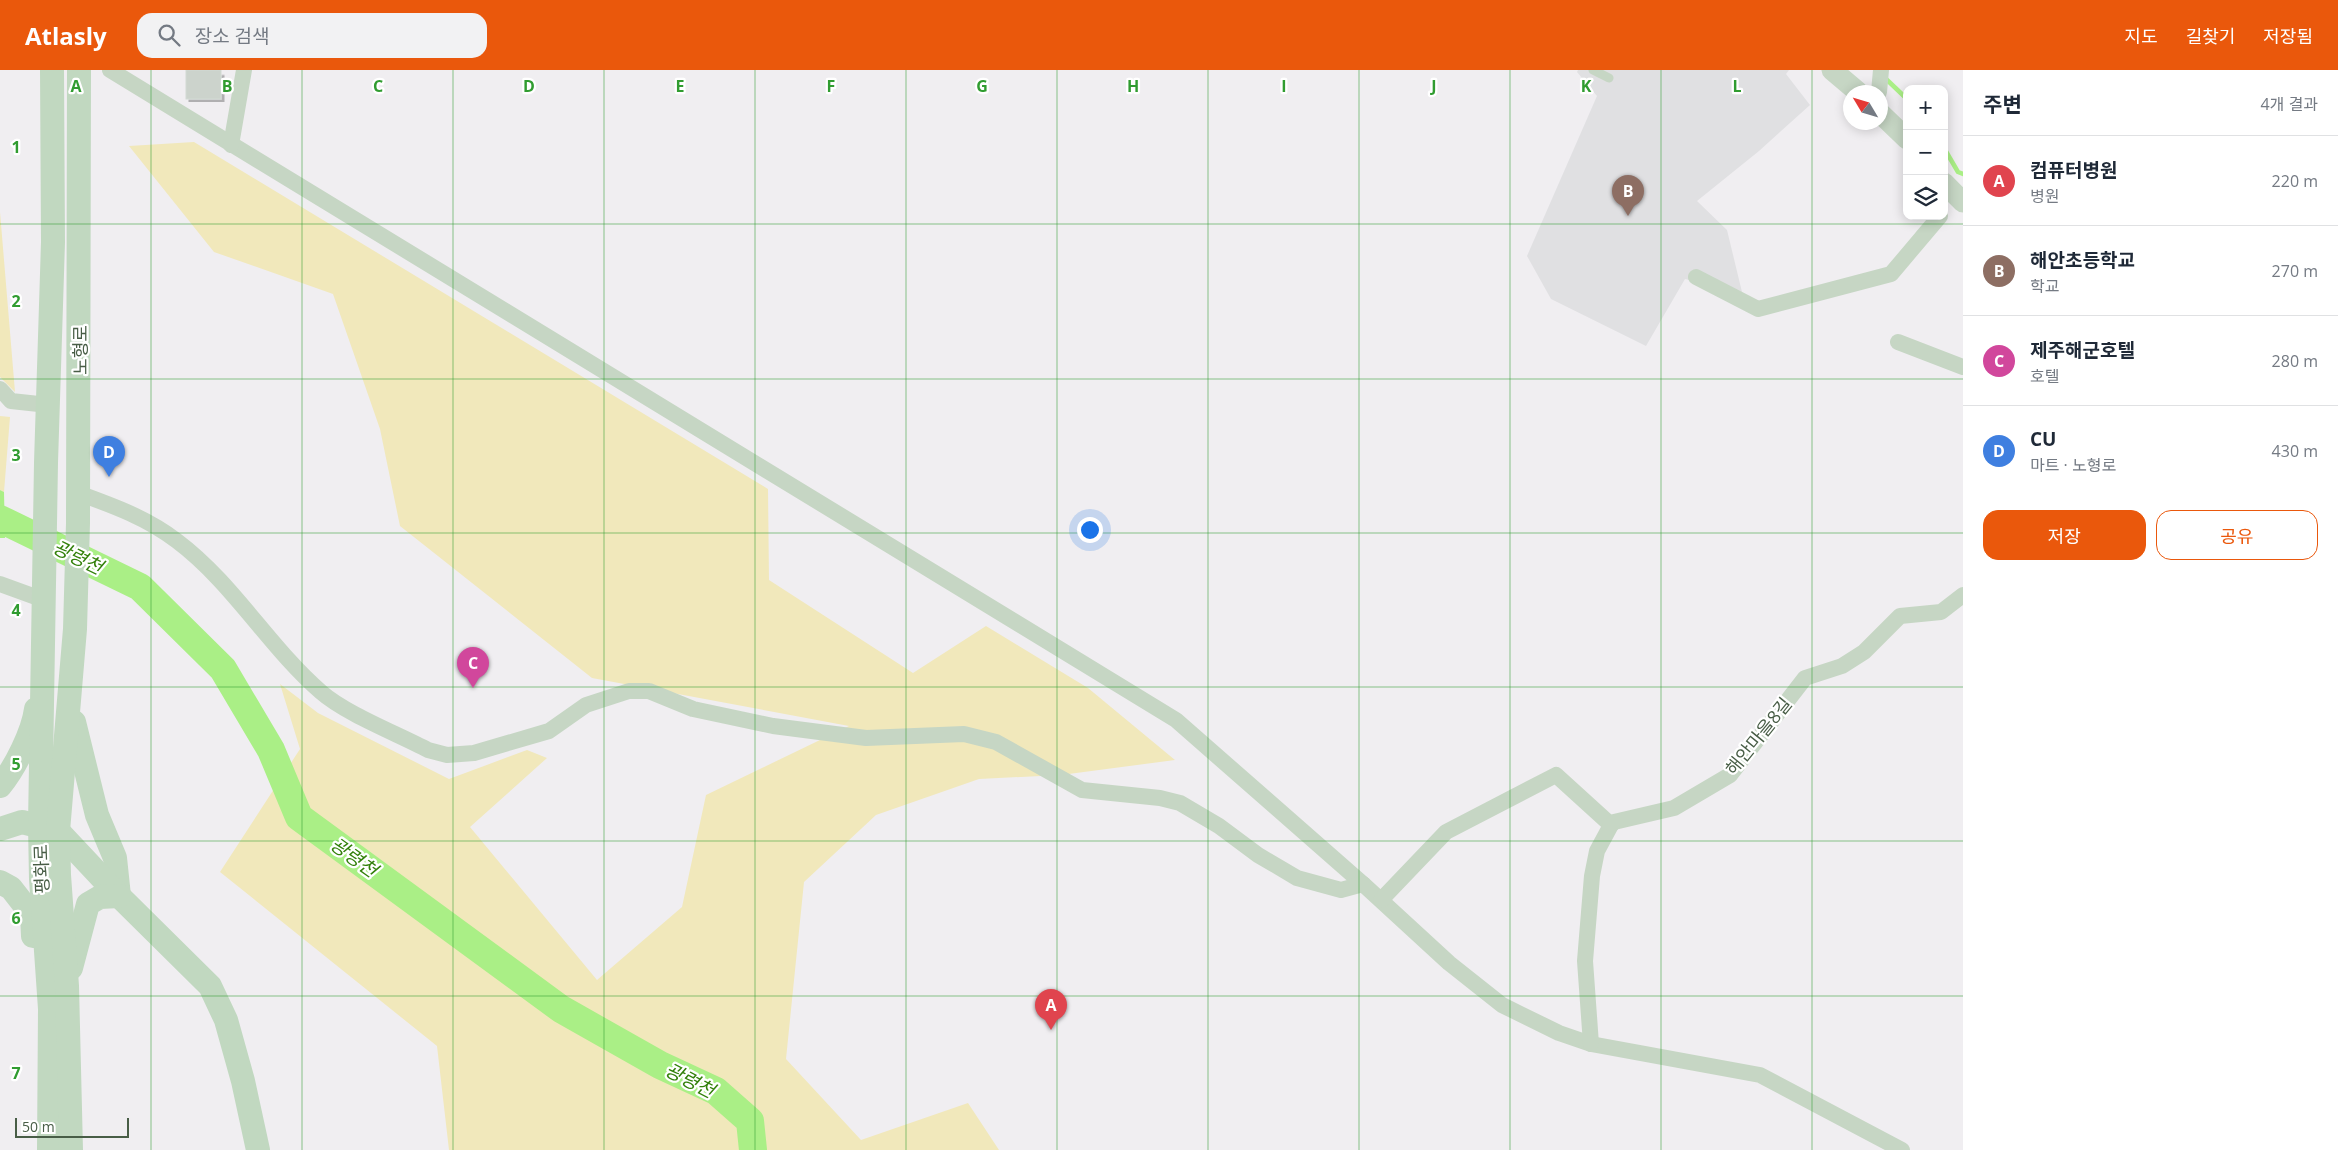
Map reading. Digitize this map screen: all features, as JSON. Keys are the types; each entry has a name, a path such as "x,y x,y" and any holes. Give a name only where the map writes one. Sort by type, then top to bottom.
{"main road":[{"name":"노형로","path":"44,594 53,242 52,70"},
{"name":"노형로","path":"75,629 78,523 80,70"},
{"name":"평화로","path":"44,594 49,828 59,875 67,986 71,1150"},
{"name":"평화로","path":"50,1150 50,1009 41,879 69,703 75,629"},
{"path":"0,786 9,773 34,722 44,643"},
{"path":"69,703 97,815 115,858 119,896"},
{"path":"0,829 22,822 49,828 210,986 226,1020 243,1081 258,1150"},
{"path":"0,882 11,888 32,914 40,970 50,1009"},
{"path":"67,986 88,904 100,897 119,896"}],"street":[{"path":"110,70 1176,720 1364,884 1448,963 1502,1005 1551,1030 1592,1044 1760,1075 1902,1150"},
{"path":"231,145 244,70"},
{"path":"1832,70 1850,85"},
{"path":"1880,85 1881,70"},
{"path":"1888,121 1903,135"},
{"path":"1696,277 1758,309 1890,274 1937,220"},
{"path":"1898,342 1963,367"},
{"path":"0,389 11,401 48,405"},
{"path":"78,493 132,513 178,542 221,583 294,666 323,694 428,750 447,755 474,753 549,731 559,726 577,710 586,705 638,690 649,691 710,713 816,732 866,738 964,734 996,742 1082,790 1160,798 1180,803 1219,826 1258,855 1297,878 1341,890 1364,884"},
{"path":"0,584 44,594"},
{"name":"해안마을8길","path":"1611,825 1614,822 1674,808 1730,775 1805,678 1842,666 1864,652 1900,616 1941,612 1963,595"},
{"path":"1381,900 1446,832 1556,775 1611,825 1597,851 1591,885 1585,961 1592,1044"}],"lane":[{"path":"1593,70 1609,78"}],"shaded area":[{"path":"1578,70 1789,70 1786,74 1810,105 1759,151 1697,201 1727,230 1742,292 1685,279 1646,346 1551,299 1527,256 1597,96 1577,72"},
{"path":"194,142 768,489 769,580 913,673 986,626 1088,688 1175,760 1061,775 979,779 876,815 804,882 786,1059 861,1140 968,1103 999,1150 449,1150 437,1046 220,872 300,749 280,684 318,713 449,779 527,750 547,758 470,827 597,980 682,907 706,795 849,726 592,678 400,526 380,429 333,294 214,252 129,146"},
{"path":"0,212 15,392 0,377"},
{"path":"0,416 10,417 4,492 0,490"},
{"path":"0,490 4,492 5,538 0,538"}],"building":[{"path":"186,70 221,70 221,99 186,99"}],"waterway":[{"path":"1885,78 1903,95"},
{"path":"1948,155 1958,172 1963,174"},
{"name":"광령천","path":"0,519 140,587 223,669 271,750 299,817 561,1009 660,1065 716,1091 750,1121 753,1150"}],"place":[{"name":"해안초등학교","path":"1628,216"},
{"name":"CU","path":"109,477"},
{"name":"제주해군호텔","path":"473,688"},
{"name":"컴퓨터병원","path":"1051,1030"}]}
